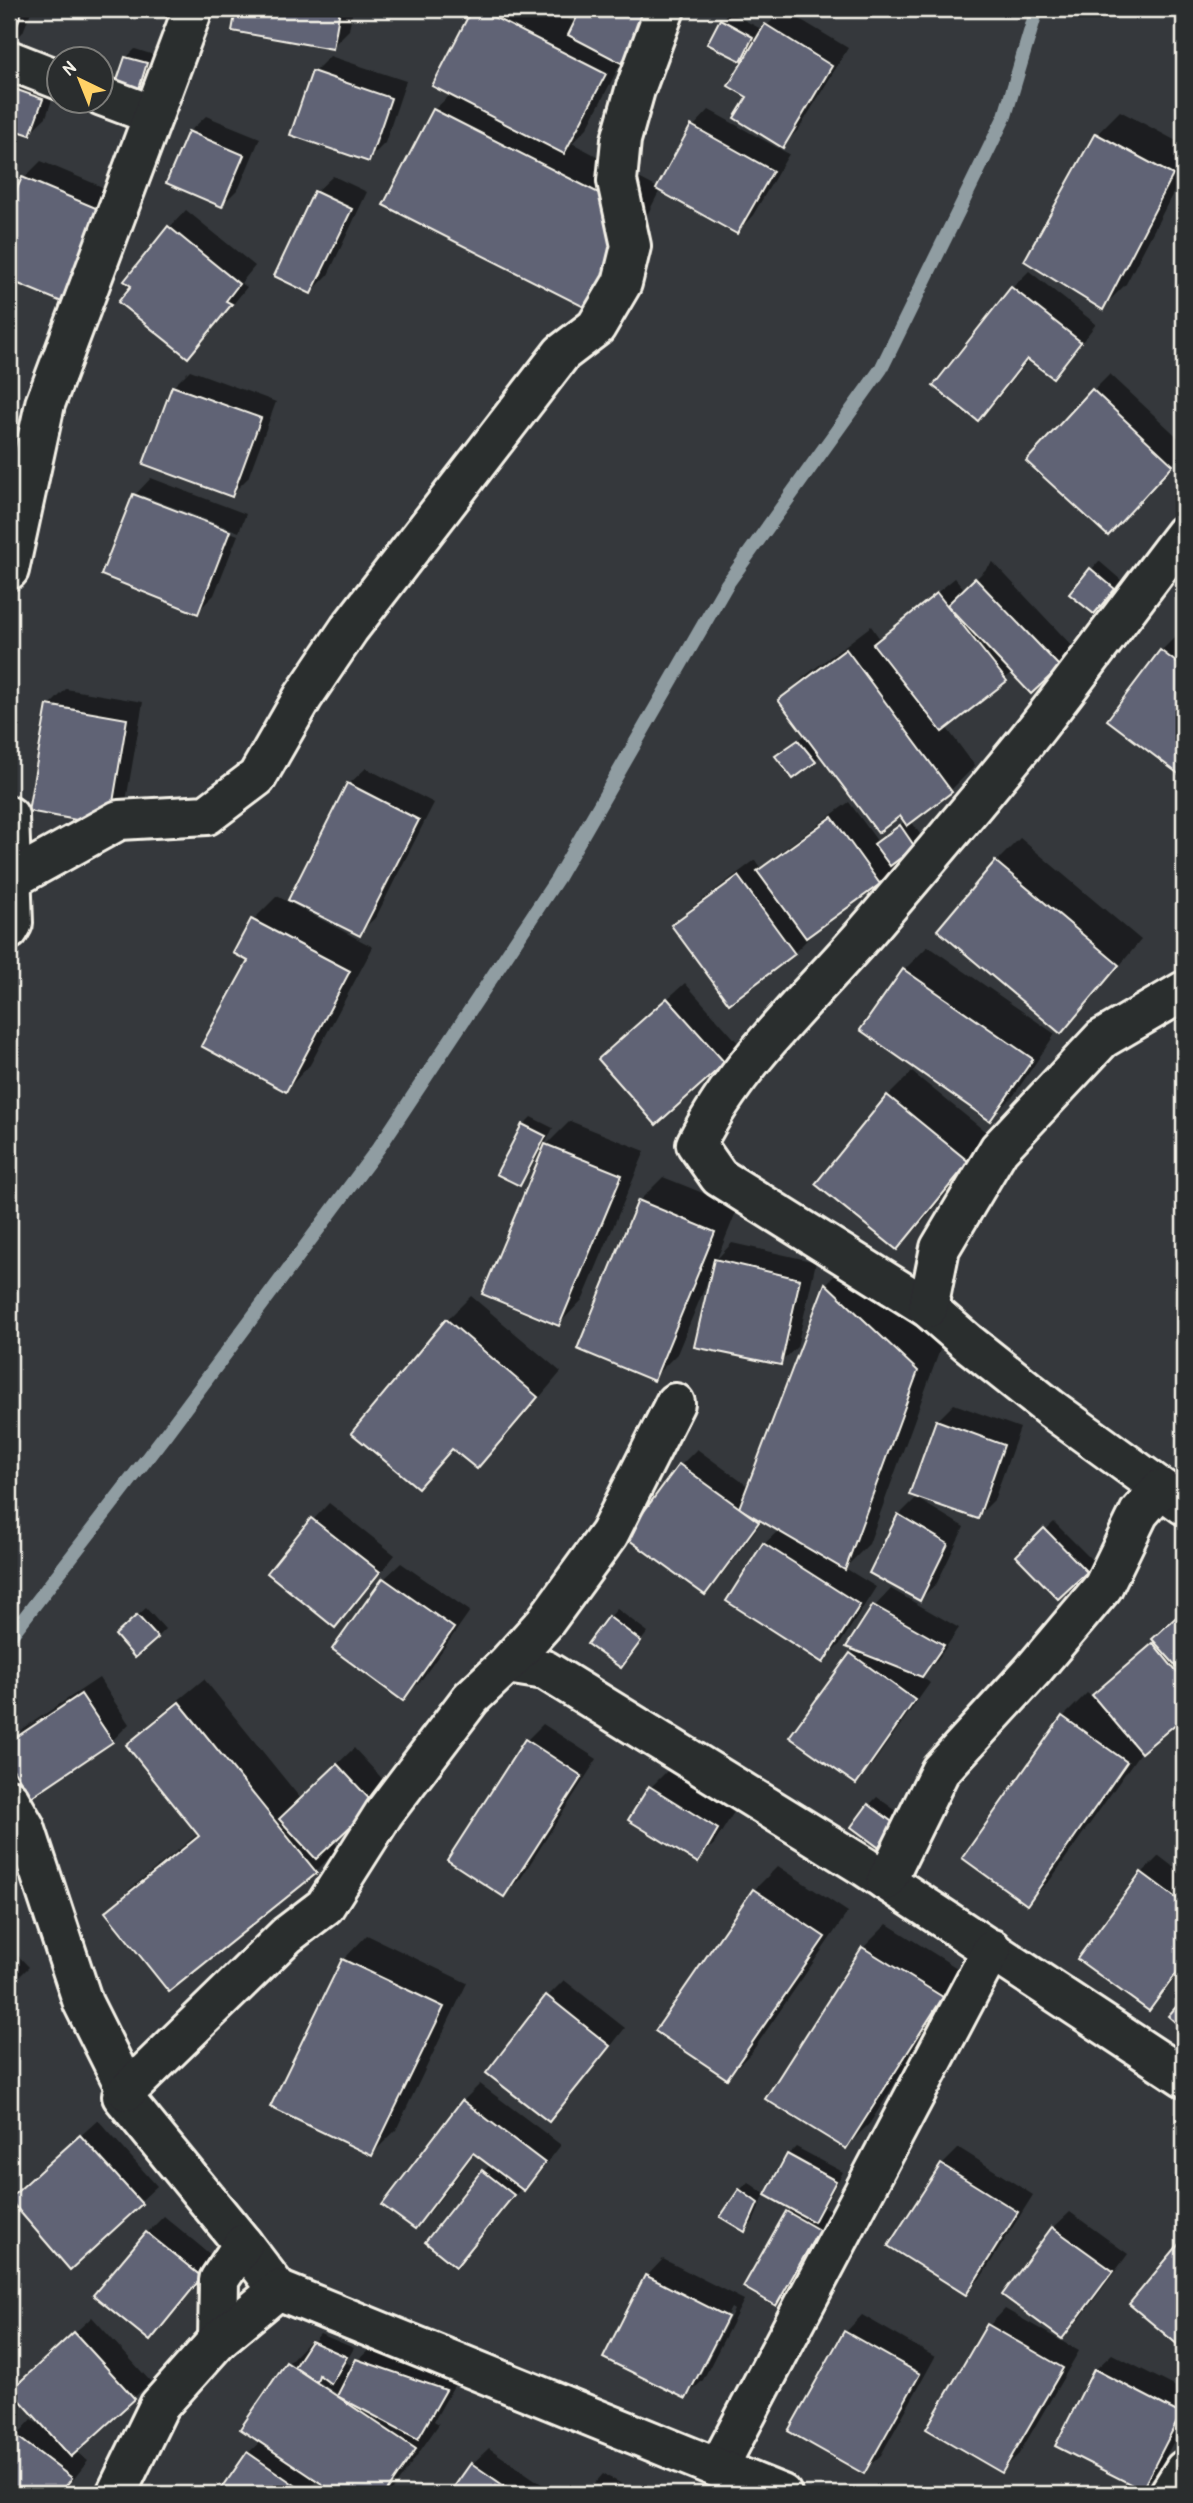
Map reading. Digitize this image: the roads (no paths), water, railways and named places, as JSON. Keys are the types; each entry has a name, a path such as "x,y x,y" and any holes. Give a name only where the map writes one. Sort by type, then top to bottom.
{"street":[{"path":"9,570 45,404 193,9"},
{"path":"12,879 119,820 207,816 257,777 303,697 349,629 562,352 596,327 622,284 631,246 617,181 621,140 635,90 664,9"},
{"path":"9,60 46,75"},
{"path":"116,101 153,116"},
{"path":"886,1881 940,1771 1033,1670 1103,1587 1139,1513 1172,1497 1050,1408 928,1307 719,1177 696,1144 711,1114 753,1057 848,954 975,803 1036,728 1184,534"},
{"path":"9,816 13,923 9,930"},
{"path":"928,1307 940,1248 999,1149 1102,1039 1184,991"},
{"path":"675,1403 609,1534 545,1622 471,1698 391,1802 325,1906 287,1935 122,2096 278,2290 782,2494"},
{"path":"507,1664 545,1670 886,1881 1184,2077"},
{"path":"9,1799 24,1827 83,2003 127,2091"},
{"path":"718,2468 992,1949"},
{"path":"218,2340 219,2280 243,2244"},
{"path":"116,2494 159,2406 218,2340 278,2290"},
{"path":"1169,2494 1184,2470"}],"waterway":[{"path":"9,1638 165,1435 380,1146 557,879 727,584 881,369 1005,116 1037,9"}]}
